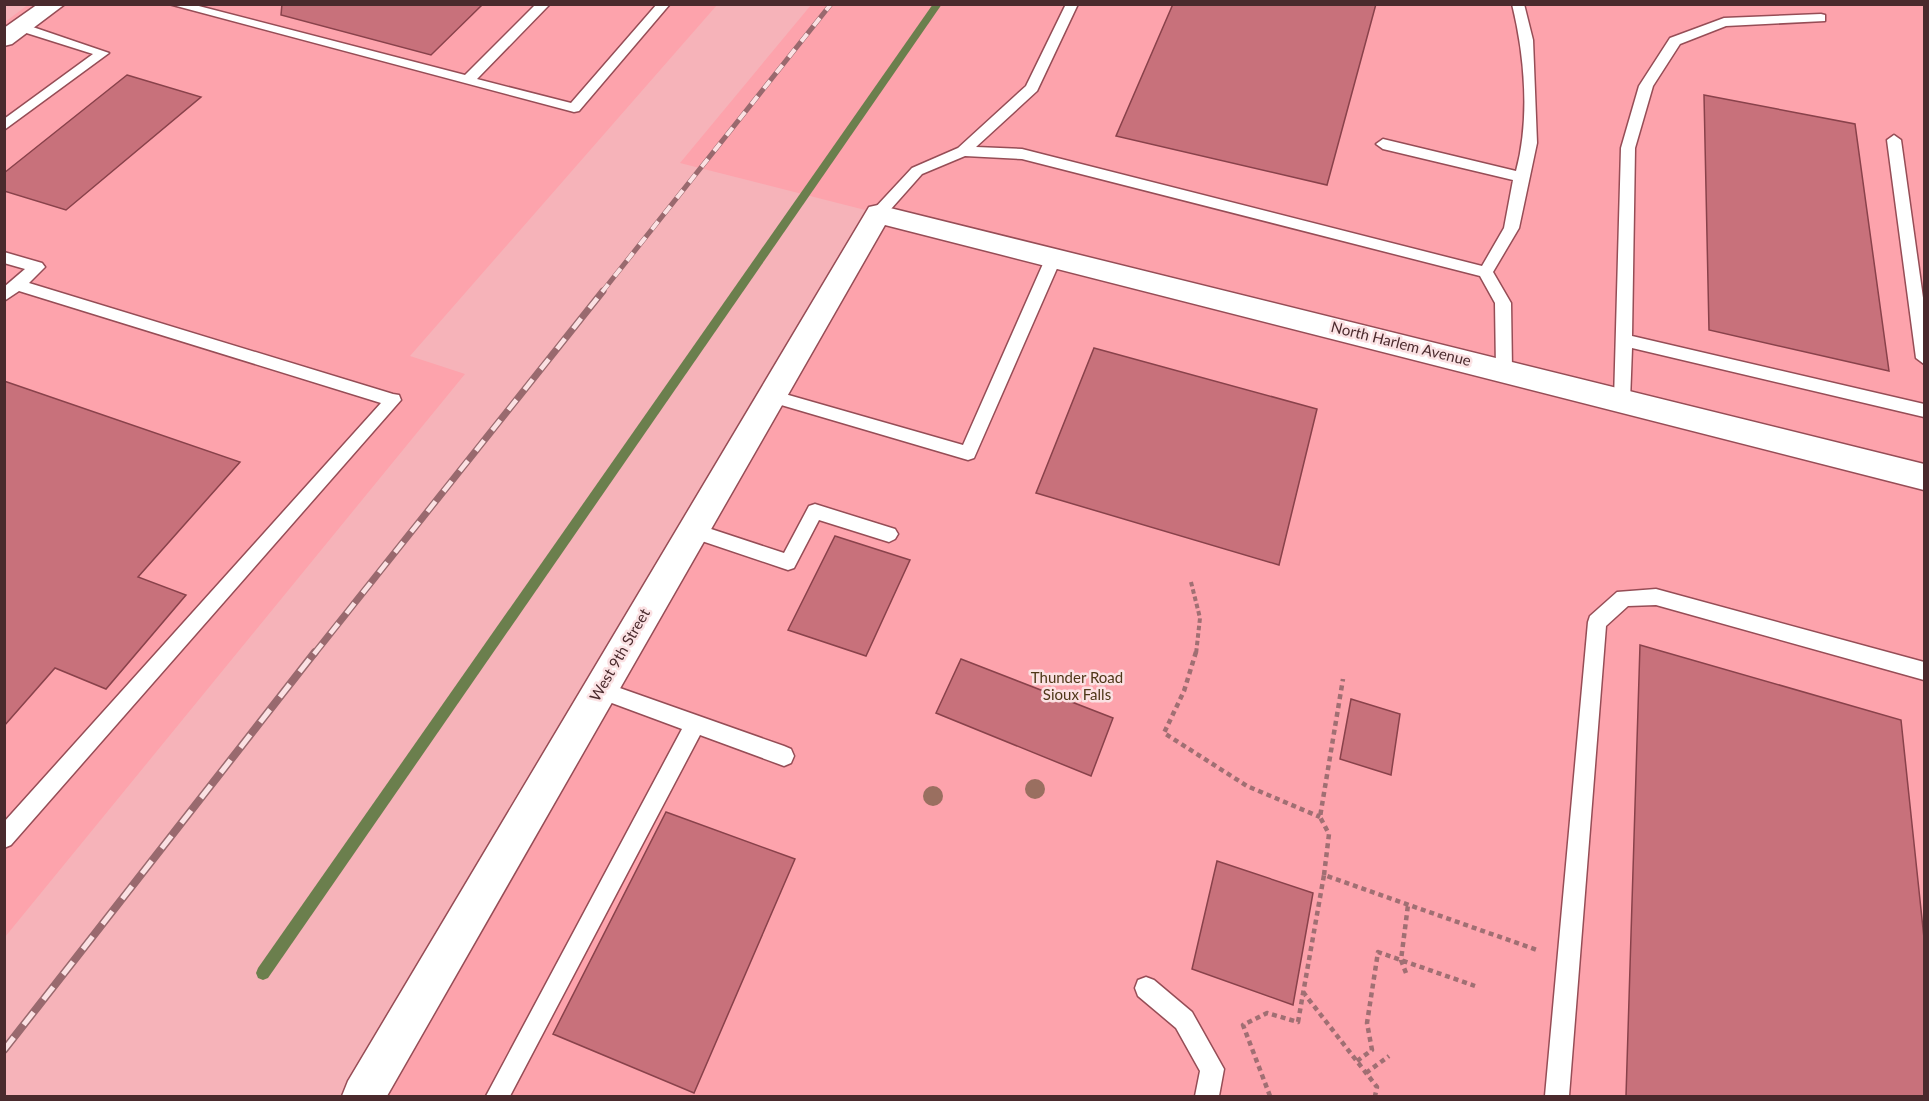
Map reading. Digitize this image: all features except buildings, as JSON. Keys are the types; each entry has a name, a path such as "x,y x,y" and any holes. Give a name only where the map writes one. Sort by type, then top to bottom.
{"street":[{"path":"13,33 54,4"},
{"name":"North Harlem Avenue","path":"878,214 1924,477"},
{"name":"West 9th Street","path":"369,1095 600,690 878,214"}],"lane":[{"path":"175,4 574,108 664,4"},
{"path":"468,80 544,4"},
{"path":"878,214 917,171 963,151 1032,88 1072,4"},
{"path":"1485,272 1504,248 1514,226 1521,177 1530,143 1527,39 1518,4"},
{"path":"1622,401 1628,148 1646,86 1675,41 1724,22 1821,18"},
{"path":"4,126 103,53 13,33"},
{"path":"1894,140 1924,358"},
{"path":"1383,144 1521,177"},
{"path":"963,151 1022,154 1485,272 1503,303 1503,370"},
{"path":"4,257 37,267 11,291"},
{"path":"771,396 968,453 1054,257"},
{"path":"4,838 393,400 11,291"},
{"path":"1624,340 1924,411"},
{"path":"693,531 788,562 815,511 889,534"},
{"path":"1557,1096 1597,622 1624,598 1656,597 1924,671"},
{"path":"600,690 784,756"},
{"path":"498,1096 694,724"},
{"path":"1146,988 1184,1020 1212,1069 1207,1096"}],"path":[{"path":"1191,582 1200,617 1196,654 1188,684 1164,733 1247,786 1320,817"},
{"path":"1270,1096 1243,1025 1267,1013 1298,1022 1324,875 1329,834 1320,817 1343,679"},
{"path":"1324,875 1568,961"},
{"path":"1406,973 1401,960 1408,905"},
{"path":"1357,1061 1372,1050 1367,1023 1378,952 1475,986"},
{"path":"1303,992 1377,1087 1375,1096"},
{"path":"1366,1073 1389,1056"}],"shaded area":[{"path":"29,4 717,5 410,356 465,374 5,937 5,22"},
{"name":"Thunder Road Sioux Falls","path":"811,5 1924,5 1924,1096 363,1096 877,213 680,163"}],"waterway":[{"path":"263,973 938,4"}],"railway":[{"path":"602,292 831,4"},
{"path":"314,654 603,291"},
{"path":"4,1050 315,652"}]}
